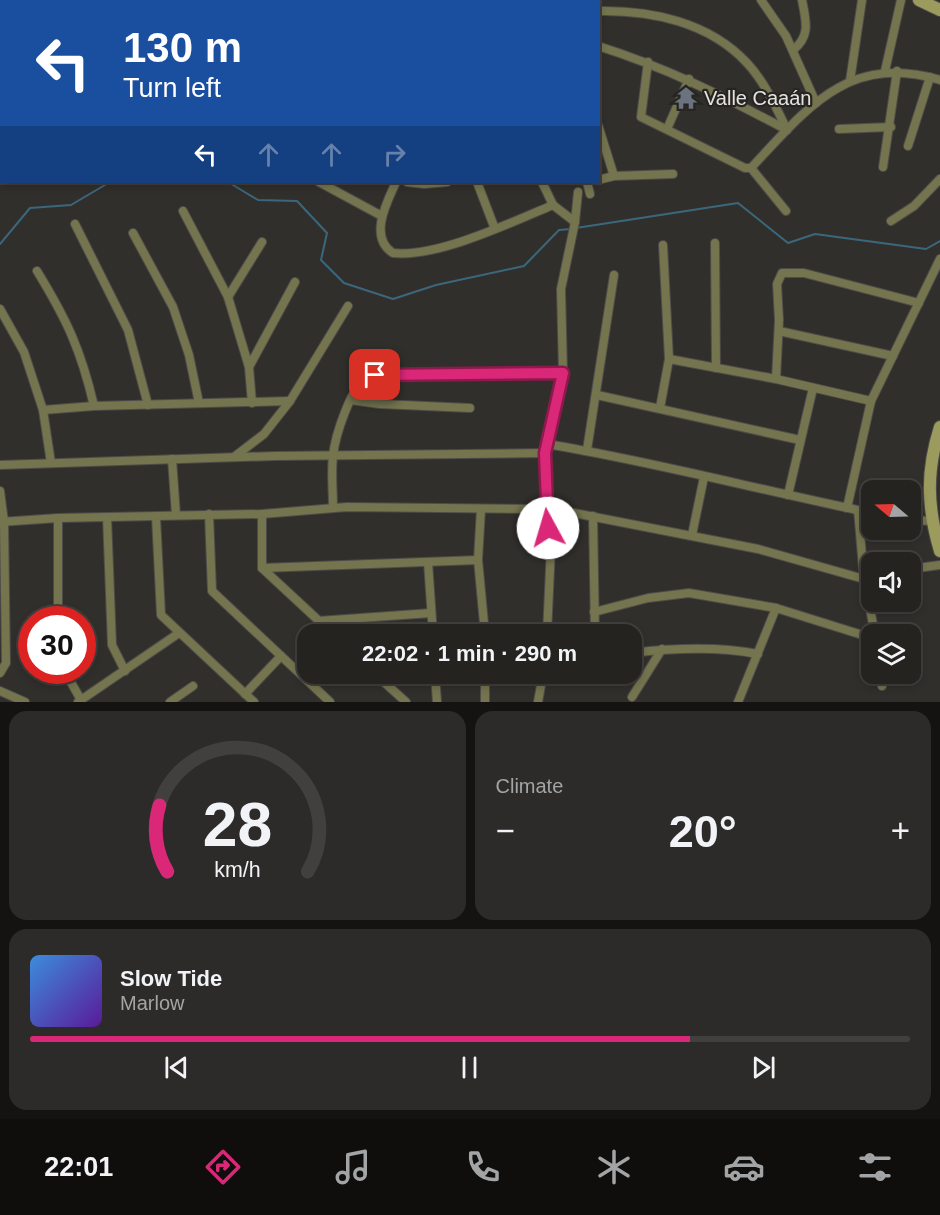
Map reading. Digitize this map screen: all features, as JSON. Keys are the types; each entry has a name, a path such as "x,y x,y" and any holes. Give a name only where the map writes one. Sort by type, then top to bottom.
{"main road":[{"path":"919,0 940,10"},
{"path":"940,428 930,467 934,496 931,521 940,551"}],"street":[{"path":"761,0 793,50 816,103"},
{"path":"793,50 806,36 807,26 802,0"},
{"path":"850,81 862,0"},
{"path":"885,71 901,0"},
{"path":"600,11 651,14 688,24 727,45 747,63 774,102 787,130"},
{"path":"600,47 648,62 689,80 787,130"},
{"path":"648,62 640,114 643,118 745,168 751,168 816,103 850,81 885,71 897,71 940,80"},
{"path":"884,167 897,71"},
{"path":"908,146 930,77"},
{"path":"666,129 689,80"},
{"path":"839,129 891,127"},
{"path":"600,132 613,175"},
{"path":"751,168 786,212"},
{"path":"600,179 613,175 673,174"},
{"path":"891,221 914,206 940,179"},
{"path":"321,183 381,215"},
{"path":"396,183 381,215 383,242 386,249 404,254 424,251 495,229 553,205"},
{"path":"416,183 436,183"},
{"path":"477,183 495,229"},
{"path":"542,183 553,205 575,222"},
{"path":"587,183 590,194"},
{"path":"548,624 551,547 545,509 546,448 563,373 561,290 575,222 578,192"},
{"path":"183,211 228,297 249,367 252,403"},
{"path":"75,224 128,330 148,405"},
{"path":"133,233 173,307 189,355 199,403"},
{"path":"228,297 262,242"},
{"path":"715,243 716,368"},
{"path":"660,408 669,359 663,245"},
{"path":"847,508 871,401 940,259"},
{"path":"37,271 65,315 84,362 94,406"},
{"path":"776,379 777,284 782,273 804,273 919,303"},
{"path":"587,450 614,275"},
{"path":"249,367 295,282"},
{"path":"233,457 264,434 290,401 348,306"},
{"path":"0,309 24,352 43,410 51,463"},
{"path":"778,332 893,356"},
{"path":"669,359 776,379 871,401"},
{"path":"333,508 333,455 351,400 362,380 375,375 563,373"},
{"path":"788,495 813,388"},
{"path":"597,395 800,440"},
{"path":"351,400 380,405 470,408"},
{"path":"43,410 94,406 290,401"},
{"path":"0,465 546,448 587,450 861,511"},
{"path":"172,459 176,515"},
{"path":"692,535 704,477"},
{"path":"0,491 2,632 6,663 0,674"},
{"path":"2,522 58,518 262,514 333,508 545,509 593,516 758,549 861,578"},
{"path":"481,509 478,560 484,624"},
{"path":"858,510 862,552"},
{"path":"209,514 212,591 330,702"},
{"path":"262,514 262,568 321,624"},
{"path":"593,516 595,624"},
{"path":"107,517 112,645 125,671"},
{"path":"156,517 161,615 254,702"},
{"path":"58,518 58,606"},
{"path":"921,521 931,521"},
{"path":"262,568 478,560"},
{"path":"428,561 432,624"},
{"path":"921,568 940,565"},
{"path":"594,612 648,598 689,593 776,608 861,635"},
{"path":"738,702 776,608"},
{"path":"318,621 431,613"},
{"path":"71,684 80,701 178,633"},
{"path":"642,652 662,649 735,650 758,654"},
{"path":"632,697 662,649"},
{"path":"245,694 281,656"},
{"path":"386,684 406,702"},
{"path":"436,684 437,702"},
{"path":"485,684 485,702"},
{"path":"538,702 541,684"},
{"path":"170,702 193,686"},
{"path":"0,691 25,702"}],"waterway":[{"path":"0,244 30,208 71,205 108,183"},
{"path":"230,183 258,200 297,201 327,233 321,260 344,283 393,299 436,285 524,266 559,230 571,229"},
{"path":"576,228 738,203 788,243 815,234 926,249 940,241"}],"place":[{"name":"Valle Caaán","path":"686,98"}],"route":[{"path":"375,375 484,376 563,373 545,453 545,509 548,528"}]}
